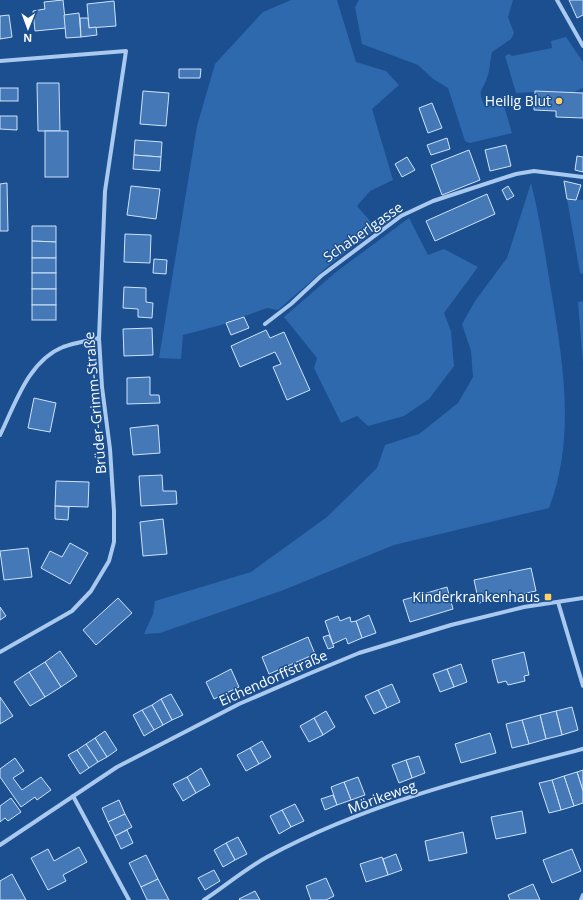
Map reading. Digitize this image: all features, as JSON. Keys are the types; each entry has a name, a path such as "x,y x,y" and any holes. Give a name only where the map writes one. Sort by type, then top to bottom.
{"street":[{"path":"557,0 583,46"},
{"name":"Brüder-Grimm-Straße","path":"0,61 126,51 105,191 99,338 102,387 110,449 114,511 114,542 109,560 91,591 72,611 0,652"},
{"name":"Schaberlgasse","path":"265,324 291,304 321,276 401,216 433,201 516,174 534,171 583,177"},
{"path":"0,435 24,385 35,369 49,356 62,347 99,338"},
{"name":"Eichendorffstraße","path":"0,845 117,767 194,726 246,701 353,656 451,625 524,607 583,598"},
{"path":"558,602 583,686"},
{"name":"Mörikeweg","path":"204,900 267,857 327,829 464,780 583,749"},
{"path":"73,796 128,900"},
{"path":"581,900 583,895"}],"shaded area":[{"path":"291,0 337,0 356,62 386,71 399,85 372,109 393,180 370,191 357,206 377,229 334,261 278,310 267,308 221,325 183,335 181,359 159,358 197,126 215,64 263,12"},
{"path":"359,0 513,0 508,17 514,33 511,39 492,52 488,75 481,91 481,97 485,106 504,106 512,133 470,143 465,141 448,88 432,78 418,65 362,44 355,7"},
{"name":"Heilig Blut","path":"566,37 583,62 583,88 574,92 536,91 516,93 505,56 509,54 512,56 552,48 551,41"},
{"path":"531,183 540,223 560,345 565,400 565,427 562,455 557,481 549,508 394,545 281,591 160,633 144,634 153,614 155,601 251,572 327,517 377,468 385,445 419,434 458,403 473,377 471,351 462,324 475,301 507,258"},
{"path":"567,199 583,200 583,274 580,273"},
{"path":"409,218 428,255 444,249 478,267 444,313 451,331 454,366 429,399 404,416 368,426 357,416 341,423 314,368 317,358 284,317 336,272"},
{"path":"583,301 583,364 578,302"}],"building":[{"path":"63,0 66,28 35,31 33,11 45,9 44,2"},
{"path":"569,0 583,0 583,15 577,18"},
{"path":"114,1 116,26 89,28 87,4"},
{"path":"79,13 81,37 66,38 64,15"},
{"path":"9,15 12,37 0,39 0,16"},
{"path":"80,18 88,18 89,28 96,27 97,35 81,37"},
{"path":"179,69 201,69 200,78 179,78"},
{"path":"37,83 59,83 60,131 38,131"},
{"path":"0,88 18,88 18,101 0,101"},
{"path":"143,91 169,93 166,126 140,124"},
{"name":"Heilig Blut","path":"535,91 583,93 583,118 556,117 556,111 534,110"},
{"path":"432,103 442,128 428,133 419,108"},
{"path":"0,116 17,116 17,130 0,129"},
{"path":"45,131 68,131 68,177 45,177"},
{"path":"447,138 450,149 431,155 427,145"},
{"path":"135,140 162,142 161,157 134,155"},
{"path":"506,145 511,166 490,171 485,150"},
{"path":"469,150 480,180 442,195 431,165"},
{"path":"134,155 161,157 160,171 133,169"},
{"path":"577,156 583,157 583,172 575,170"},
{"path":"407,157 415,170 402,177 395,164"},
{"path":"564,181 581,185 576,200 567,199"},
{"path":"7,183 8,231 0,231 0,184"},
{"path":"131,186 160,189 156,219 127,215"},
{"path":"508,186 514,196 507,200 502,190"},
{"path":"487,194 495,214 435,241 426,221"},
{"path":"32,226 56,226 56,242 32,241"},
{"path":"125,234 151,235 150,263 124,262"},
{"path":"32,241 56,242 56,258 32,258"},
{"path":"32,258 56,258 56,273 32,273"},
{"path":"154,259 167,260 166,274 153,273"},
{"path":"32,273 56,273 56,289 32,289"},
{"path":"124,287 146,288 146,302 153,303 152,318 138,317 138,309 123,308"},
{"path":"32,289 56,289 56,305 32,305"},
{"path":"32,305 56,305 56,320 32,320"},
{"path":"244,317 249,328 231,335 226,323"},
{"path":"152,328 153,355 124,356 123,329"},
{"path":"266,330 270,338 284,332 310,390 287,400 273,367 281,364 275,352 240,367 231,346"},
{"path":"150,377 150,395 159,395 160,403 127,404 127,378"},
{"path":"34,398 56,403 50,432 28,428"},
{"path":"158,425 160,453 133,455 130,428"},
{"path":"162,475 163,491 176,491 177,504 141,506 139,476"},
{"path":"56,481 89,482 88,507 55,506"},
{"path":"55,506 69,507 68,520 55,519"},
{"path":"163,519 167,554 143,556 140,522"},
{"path":"70,543 88,553 70,584 41,568 50,551 62,557"},
{"path":"28,548 32,577 4,580 0,551"},
{"path":"531,568 536,591 479,603 474,580"},
{"path":"447,587 453,609 410,622 403,600"},
{"path":"118,598 132,613 96,645 83,630"},
{"path":"0,607 6,616 0,620"},
{"path":"369,615 376,633 362,638 356,621"},
{"path":"338,616 340,621 350,617 351,622 356,621 362,638 348,644 346,638 333,644 325,621"},
{"path":"329,635 334,647 328,649 323,637"},
{"path":"308,637 315,654 269,674 262,657"},
{"path":"60,651 77,676 61,687 45,662"},
{"path":"524,652 529,675 524,676 525,681 508,685 506,681 498,683 492,660"},
{"path":"45,662 61,687 45,697 29,672"},
{"path":"461,664 467,682 454,687 447,669"},
{"path":"231,669 239,687 214,699 206,682"},
{"path":"447,669 454,687 440,692 433,674"},
{"path":"29,672 45,697 30,706 14,682"},
{"path":"392,684 400,702 387,708 378,690"},
{"path":"378,690 387,708 374,714 365,696"},
{"path":"171,694 183,715 172,720 161,699"},
{"path":"0,697 13,716 0,724"},
{"path":"161,699 172,720 163,725 152,705"},
{"path":"152,705 163,725 154,730 142,710"},
{"path":"572,707 578,730 562,735 556,711"},
{"path":"142,710 154,730 144,736 133,715"},
{"path":"326,711 335,727 323,735 314,718"},
{"path":"556,711 562,735 546,739 540,715"},
{"path":"540,715 546,739 529,744 522,720"},
{"path":"314,718 323,735 309,742 300,726"},
{"path":"522,720 529,744 512,748 506,724"},
{"path":"105,731 117,750 107,757 95,738"},
{"path":"490,733 496,753 461,763 455,744"},
{"path":"95,738 107,757 98,762 86,744"},
{"path":"262,741 271,757 259,764 250,748"},
{"path":"86,744 98,762 89,768 77,750"},
{"path":"250,748 259,764 246,771 237,755"},
{"path":"77,750 89,768 80,774 68,755"},
{"path":"419,756 425,773 412,778 406,760"},
{"path":"15,758 24,771 13,778 22,790 41,777 51,790 37,800 35,797 21,807 0,777 0,769"},
{"path":"406,760 412,778 399,783 392,765"},
{"path":"201,768 210,785 196,793 187,777"},
{"path":"583,770 583,791 577,772"},
{"path":"577,772 583,791 583,803 574,806 564,776"},
{"path":"564,776 574,806 561,810 552,780"},
{"path":"187,777 196,793 183,801 173,784"},
{"path":"358,777 365,795 351,800 344,782"},
{"path":"552,780 561,810 549,813 539,783"},
{"path":"344,782 351,800 337,805 331,787"},
{"path":"333,795 337,805 325,810 321,799"},
{"path":"11,798 21,812 8,821 5,818 0,822 0,806"},
{"path":"119,800 125,814 108,822 102,808"},
{"path":"295,804 304,821 291,827 282,810"},
{"path":"282,810 291,827 279,834 270,816"},
{"path":"522,811 526,833 496,839 491,817"},
{"path":"125,814 132,827 115,836 108,822"},
{"path":"127,830 133,843 121,849 115,836"},
{"path":"463,832 467,853 429,861 425,841"},
{"path":"238,837 247,854 235,860 226,843"},
{"path":"226,843 235,860 223,867 214,850"},
{"path":"79,847 87,862 63,875 66,881 48,890 31,858 48,849 54,861"},
{"path":"572,849 581,871 552,883 543,860"},
{"path":"396,854 402,870 388,875 383,859"},
{"path":"146,855 158,879 141,887 129,863"},
{"path":"382,857 388,875 366,882 360,864"},
{"path":"214,870 220,881 205,890 198,878"},
{"path":"12,874 26,900 0,900 0,881"},
{"path":"326,878 334,896 326,900 311,900 306,886"},
{"path":"158,879 169,900 147,900 141,887"},
{"path":"533,884 540,900 510,900 508,895"},
{"path":"255,891 260,900 239,899"}],"place":[{"name":"Heilig Blut","path":"559,101"},
{"name":"Kinderkrankenhaus","path":"548,597"}]}
